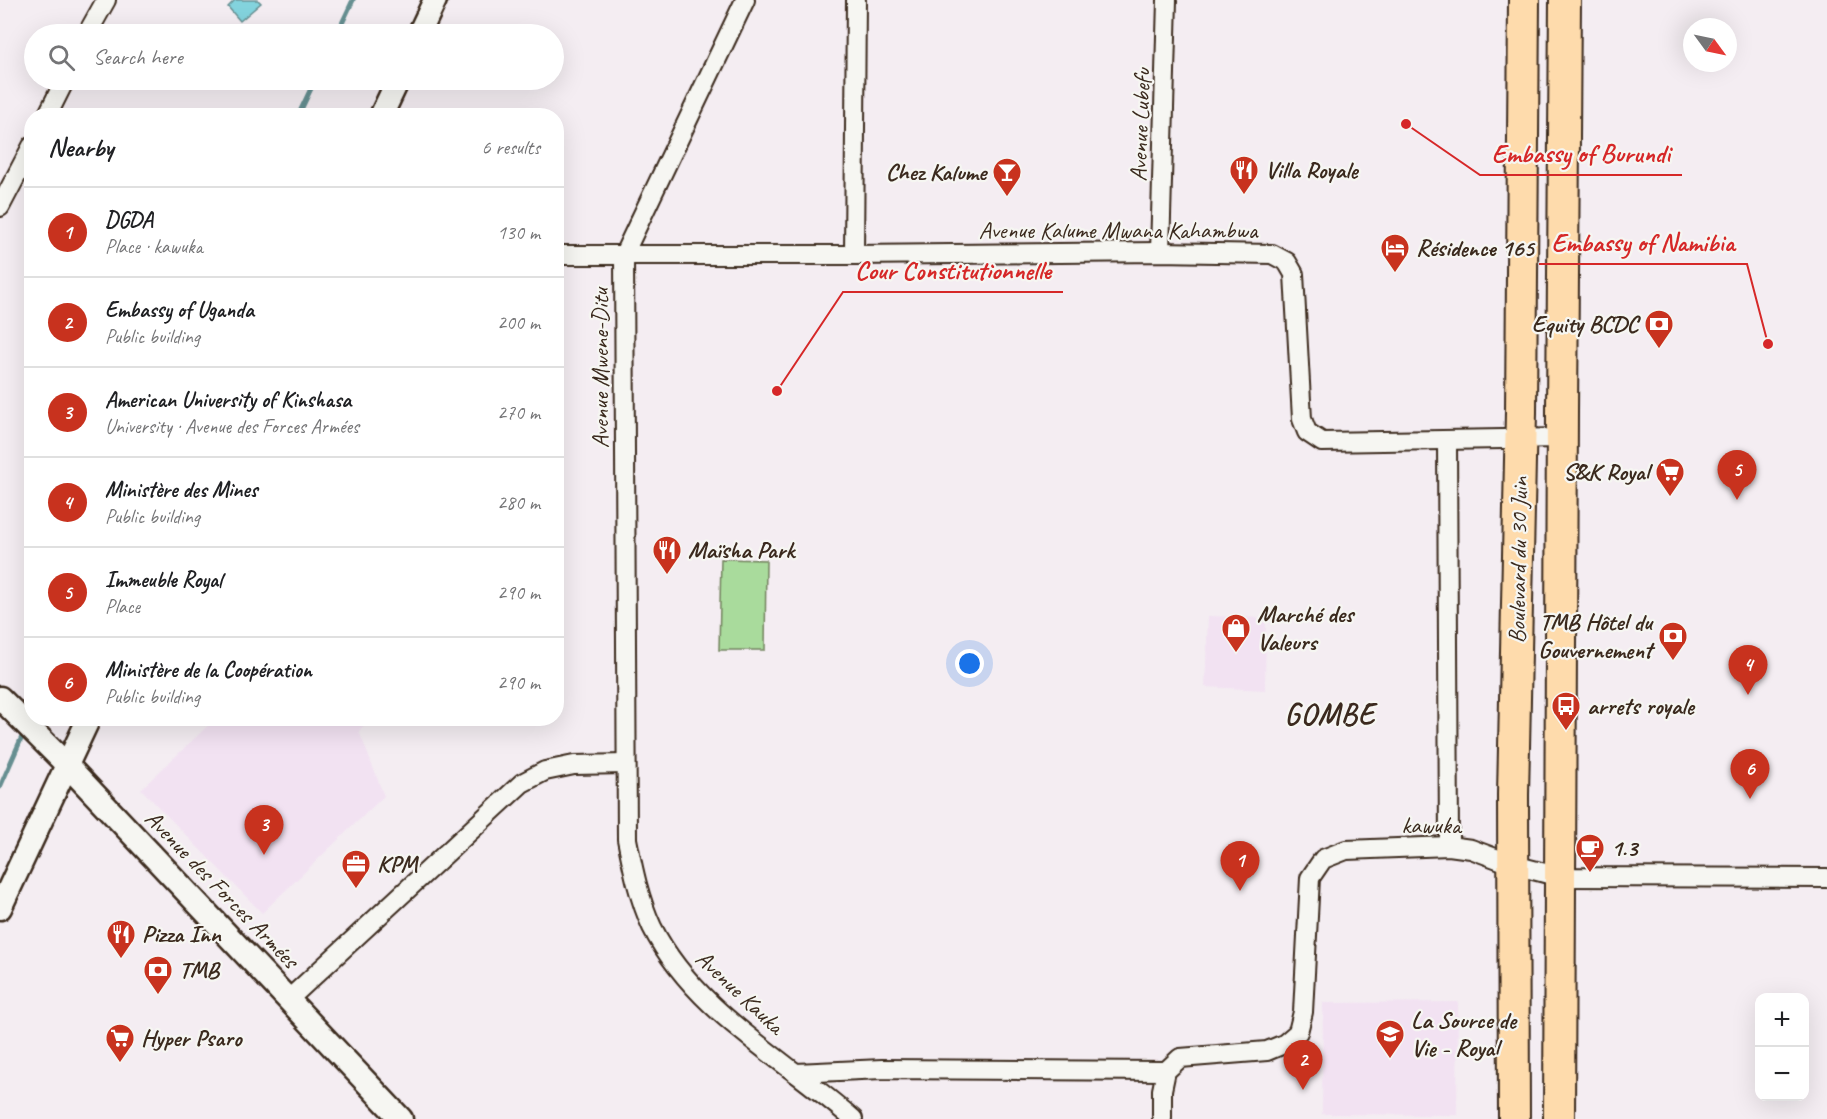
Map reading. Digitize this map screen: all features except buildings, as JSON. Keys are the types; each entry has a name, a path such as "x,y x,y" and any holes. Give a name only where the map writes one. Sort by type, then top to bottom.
{"main road":[{"name":"Boulevard du 30 Juin","path":"1514,1119 1513,795 1520,438 1524,0"},
{"name":"Boulevard du 30 Juin","path":"1559,1119 1565,0"}],"street":[{"path":"93,24 106,0"},
{"path":"424,24 435,0"},
{"name":"Avenue Mwene-Ditu","path":"626,764 624,254 746,0"},
{"path":"854,255 856,0"},
{"name":"Avenue Lubefu","path":"1160,252 1167,0"},
{"path":"51,108 60,90"},
{"path":"385,108 393,90"},
{"path":"0,207 24,161"},
{"name":"Avenue Kalume Mwana Kahambwa","path":"564,255 1160,252 1272,254 1287,262 1294,274 1302,419 1307,432 1322,442 1561,438"},
{"path":"1447,440 1449,846"},
{"name":"Avenue des Forces Armées","path":"0,698 24,722"},
{"name":"Avenue des Forces Armées","path":"28,726 401,1119"},
{"path":"0,908 85,726"},
{"path":"289,999 522,783 545,771 574,765 626,764"},
{"name":"Avenue Kauka","path":"626,764 627,838 638,891 652,927 674,962 706,999 748,1036 853,1119"},
{"name":"kawuka","path":"1166,1071 1180,1058 1267,1051 1284,1044 1298,1032 1303,1012 1310,878 1323,859 1346,850 1449,846 1471,849 1514,865 1560,877 1827,878"},
{"path":"796,1072 882,1069 1166,1071 1162,1090 1162,1119"}],"shaded area":[{"name":"Marché des Valeurs","path":"1208,616 1266,618 1265,690 1205,687"},
{"path":"208,726 363,726 359,731 384,796 262,913 141,789"},
{"name":"La Source de Vie - Royal","path":"1458,1002 1457,1115 1322,1114 1323,1003"}],"green space":[{"path":"721,559 766,560 765,650 719,650"}],"water":[{"path":"235,0 258,0 261,3 240,21 228,7"}],"waterway":[{"name":"GOMBE","path":"342,24 353,0"},
{"name":"GOMBE","path":"302,108 310,90"},
{"name":"GOMBE","path":"0,787 25,730"}],"place":[{"name":"Embassy of Burundi","path":"1406,124"},
{"name":"Villa Royale","path":"1244,196"},
{"name":"Chez Kalume","path":"1007,198"},
{"name":"Résidence 165","path":"1395,274"},
{"name":"Embassy of Namibia","path":"1768,344"},
{"name":"Equity BCDC","path":"1659,350"},
{"name":"Cour Constitutionnelle","path":"777,391"},
{"name":"S&K Royal","path":"1670,498"},
{"name":"Immeuble Royal","path":"1737,500"},
{"name":"Maïsha Park","path":"667,576"},
{"name":"Marché des Valeurs","path":"1236,654"},
{"name":"TMB Hôtel du Gouvernement","path":"1673,662"},
{"name":"Ministère des Mines","path":"1748,695"},
{"name":"arrets royale","path":"1566,732"},
{"name":"Ministère de la Coopération","path":"1750,799"},
{"name":"American University of Kinshasa","path":"264,855"},
{"name":"1.3","path":"1590,874"},
{"name":"KPM","path":"356,890"},
{"name":"DGDA","path":"1240,891"},
{"name":"Pizza Inn","path":"121,960"},
{"name":"TMB","path":"158,996"},
{"name":"La Source de Vie - Royal","path":"1390,1060"},
{"name":"Hyper Psaro","path":"120,1064"},
{"name":"Embassy of Uganda","path":"1303,1090"}],"district":[{"name":"GOMBE","path":"1330,714"}]}
